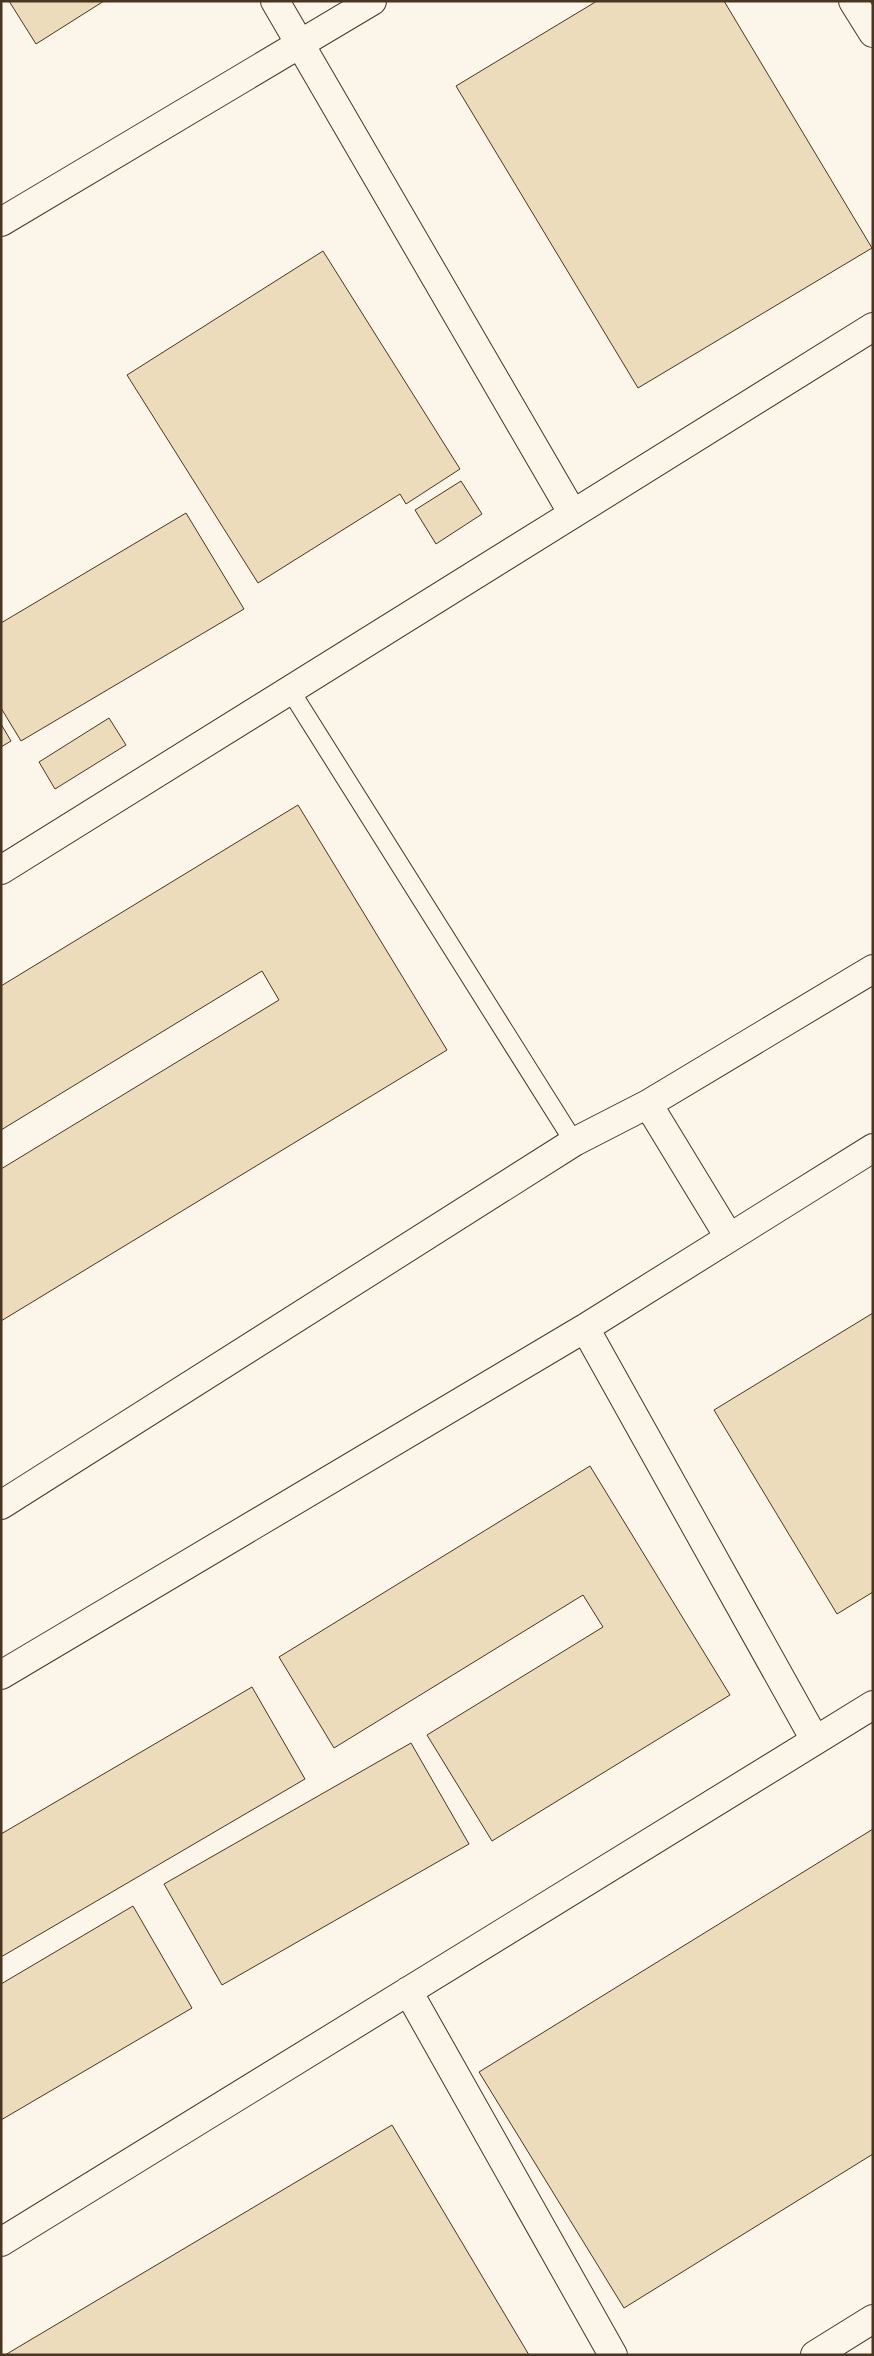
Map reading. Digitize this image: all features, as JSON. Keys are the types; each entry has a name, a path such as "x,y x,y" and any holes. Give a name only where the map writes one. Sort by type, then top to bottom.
{"street":[{"path":"275,1 573,514"},
{"path":"1,222 372,1"},
{"path":"853,1 873,33"},
{"path":"1,870 873,327"},
{"path":"1,1505 574,1142 648,1104 873,968"},
{"path":"648,1104 730,1237"},
{"path":"1,1675 585,1328 873,1148"},
{"path":"585,1328 815,1740"},
{"path":"1,2242 873,1705"},
{"path":"408,1991 613,2355"},
{"path":"815,2355 873,2319"}],"lane":[{"path":"290,690 574,1142"}],"building":[{"path":"9,1 104,1 36,44"},
{"path":"597,1 724,1 872,248 638,388 456,86"},
{"path":"323,251 460,469 406,504 400,494 258,583 127,375"},
{"path":"461,481 482,514 436,544 415,510"},
{"path":"186,513 244,609 21,741 1,708 1,623"},
{"path":"109,718 126,745 55,789 39,762"},
{"path":"1,724 11,741 1,747"},
{"path":"298,805 447,1050 1,1321 1,1169 279,1000 262,971 1,1130 1,986"},
{"path":"873,1313 873,1592 837,1614 714,1410"},
{"path":"590,1466 730,1695 492,1841 427,1735 603,1627 583,1595 334,1748 279,1657"},
{"path":"252,1687 305,1779 1,1957 1,1834"},
{"path":"411,1743 469,1844 222,1985 164,1884"},
{"path":"873,1829 873,2154 624,2308 479,2072"},
{"path":"133,1906 192,2008 1,2120 1,1984"},
{"path":"392,2125 529,2355 5,2355"}]}
